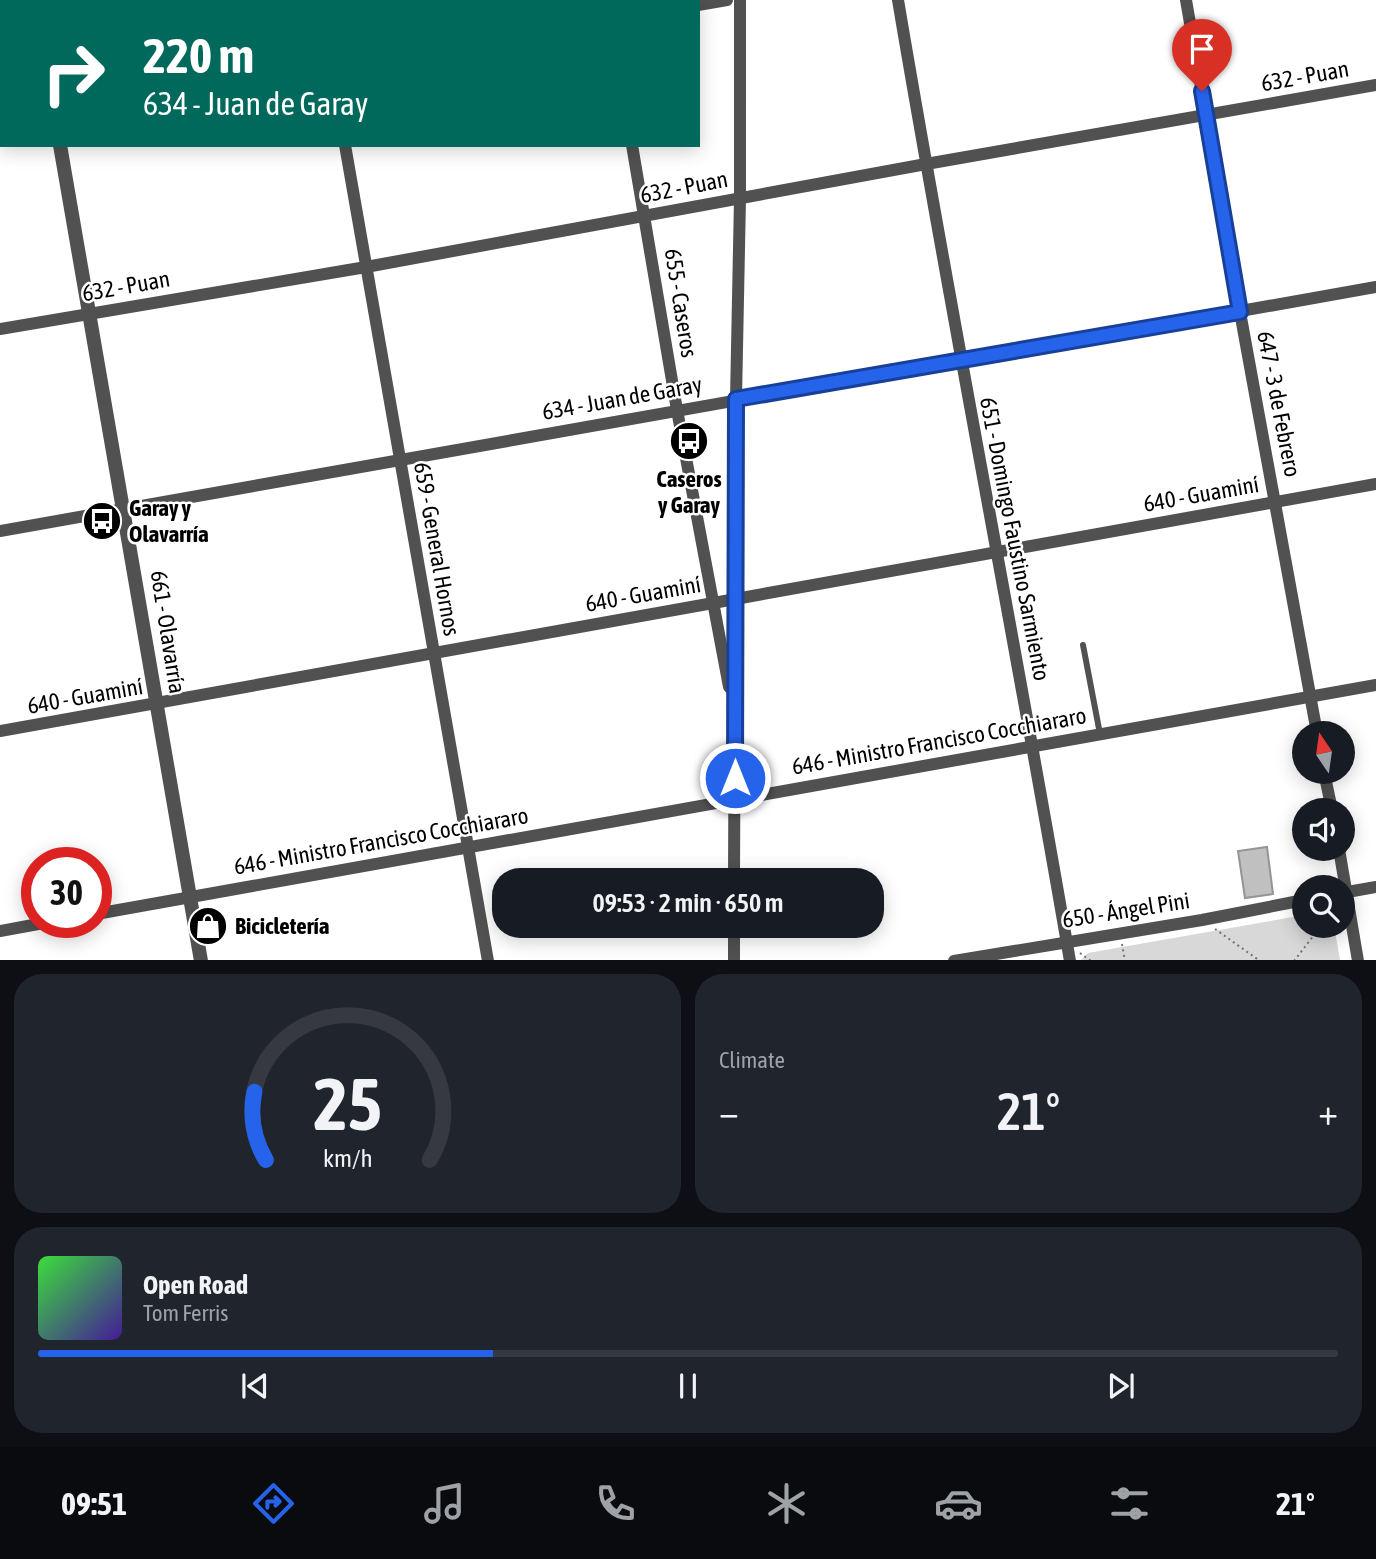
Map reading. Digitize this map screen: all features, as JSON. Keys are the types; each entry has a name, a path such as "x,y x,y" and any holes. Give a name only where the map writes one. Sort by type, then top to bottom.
{"street":[{"path":"700,5 727,0"},
{"path":"734,868 740,0"},
{"name":"651 - Domingo Faustino Sarmiento","path":"898,0 960,360 998,552 1070,960"},
{"name":"647 - 3 de Febrero","path":"1186,0 1315,721"},
{"name":"632 - Puan","path":"0,330 366,267 926,163 1376,85"},
{"name":"661 - Olavarría","path":"60,147 201,960"},
{"name":"659 - General Hornos","path":"345,147 488,960"},
{"name":"655 - Caseros","path":"632,147 677,410 734,715"},
{"name":"634 - Juan de Garay","path":"0,531 1376,288"},
{"name":"640 - Guaminí","path":"0,732 1376,484"},
{"name":"646 - Ministro Francisco Cocchiararo","path":"112,911 1376,685"},
{"path":"1355,890 1376,887"},
{"name":"650 - Ángel Pini","path":"959,960 1292,902"},
{"path":"0,931 21,927"},
{"path":"734,938 734,960"},
{"path":"1354,938 1358,960"}],"lane":[{"path":"1083,645 1100,734"}],"path":[{"path":"1202,920 1259,960"},
{"path":"1119,933 1125,960"},
{"path":"1295,960 1312,938"}],"shaded area":[{"path":"1292,917 1292,938 1336,938 1340,960 1081,960 1088,953"}],"building":[{"path":"1267,847 1273,894 1245,898 1238,851"},
{"name":"Bicicletería","path":"211,918 214,932 204,934 202,920"}],"place":[{"name":"Caseros y Garay","path":"689,441"},
{"name":"Garay y Olavarría","path":"102,521"},
{"name":"Bicicletería","path":"208,926"}],"route":[{"path":"735,778 736,399 1240,312 1202,91"}]}
